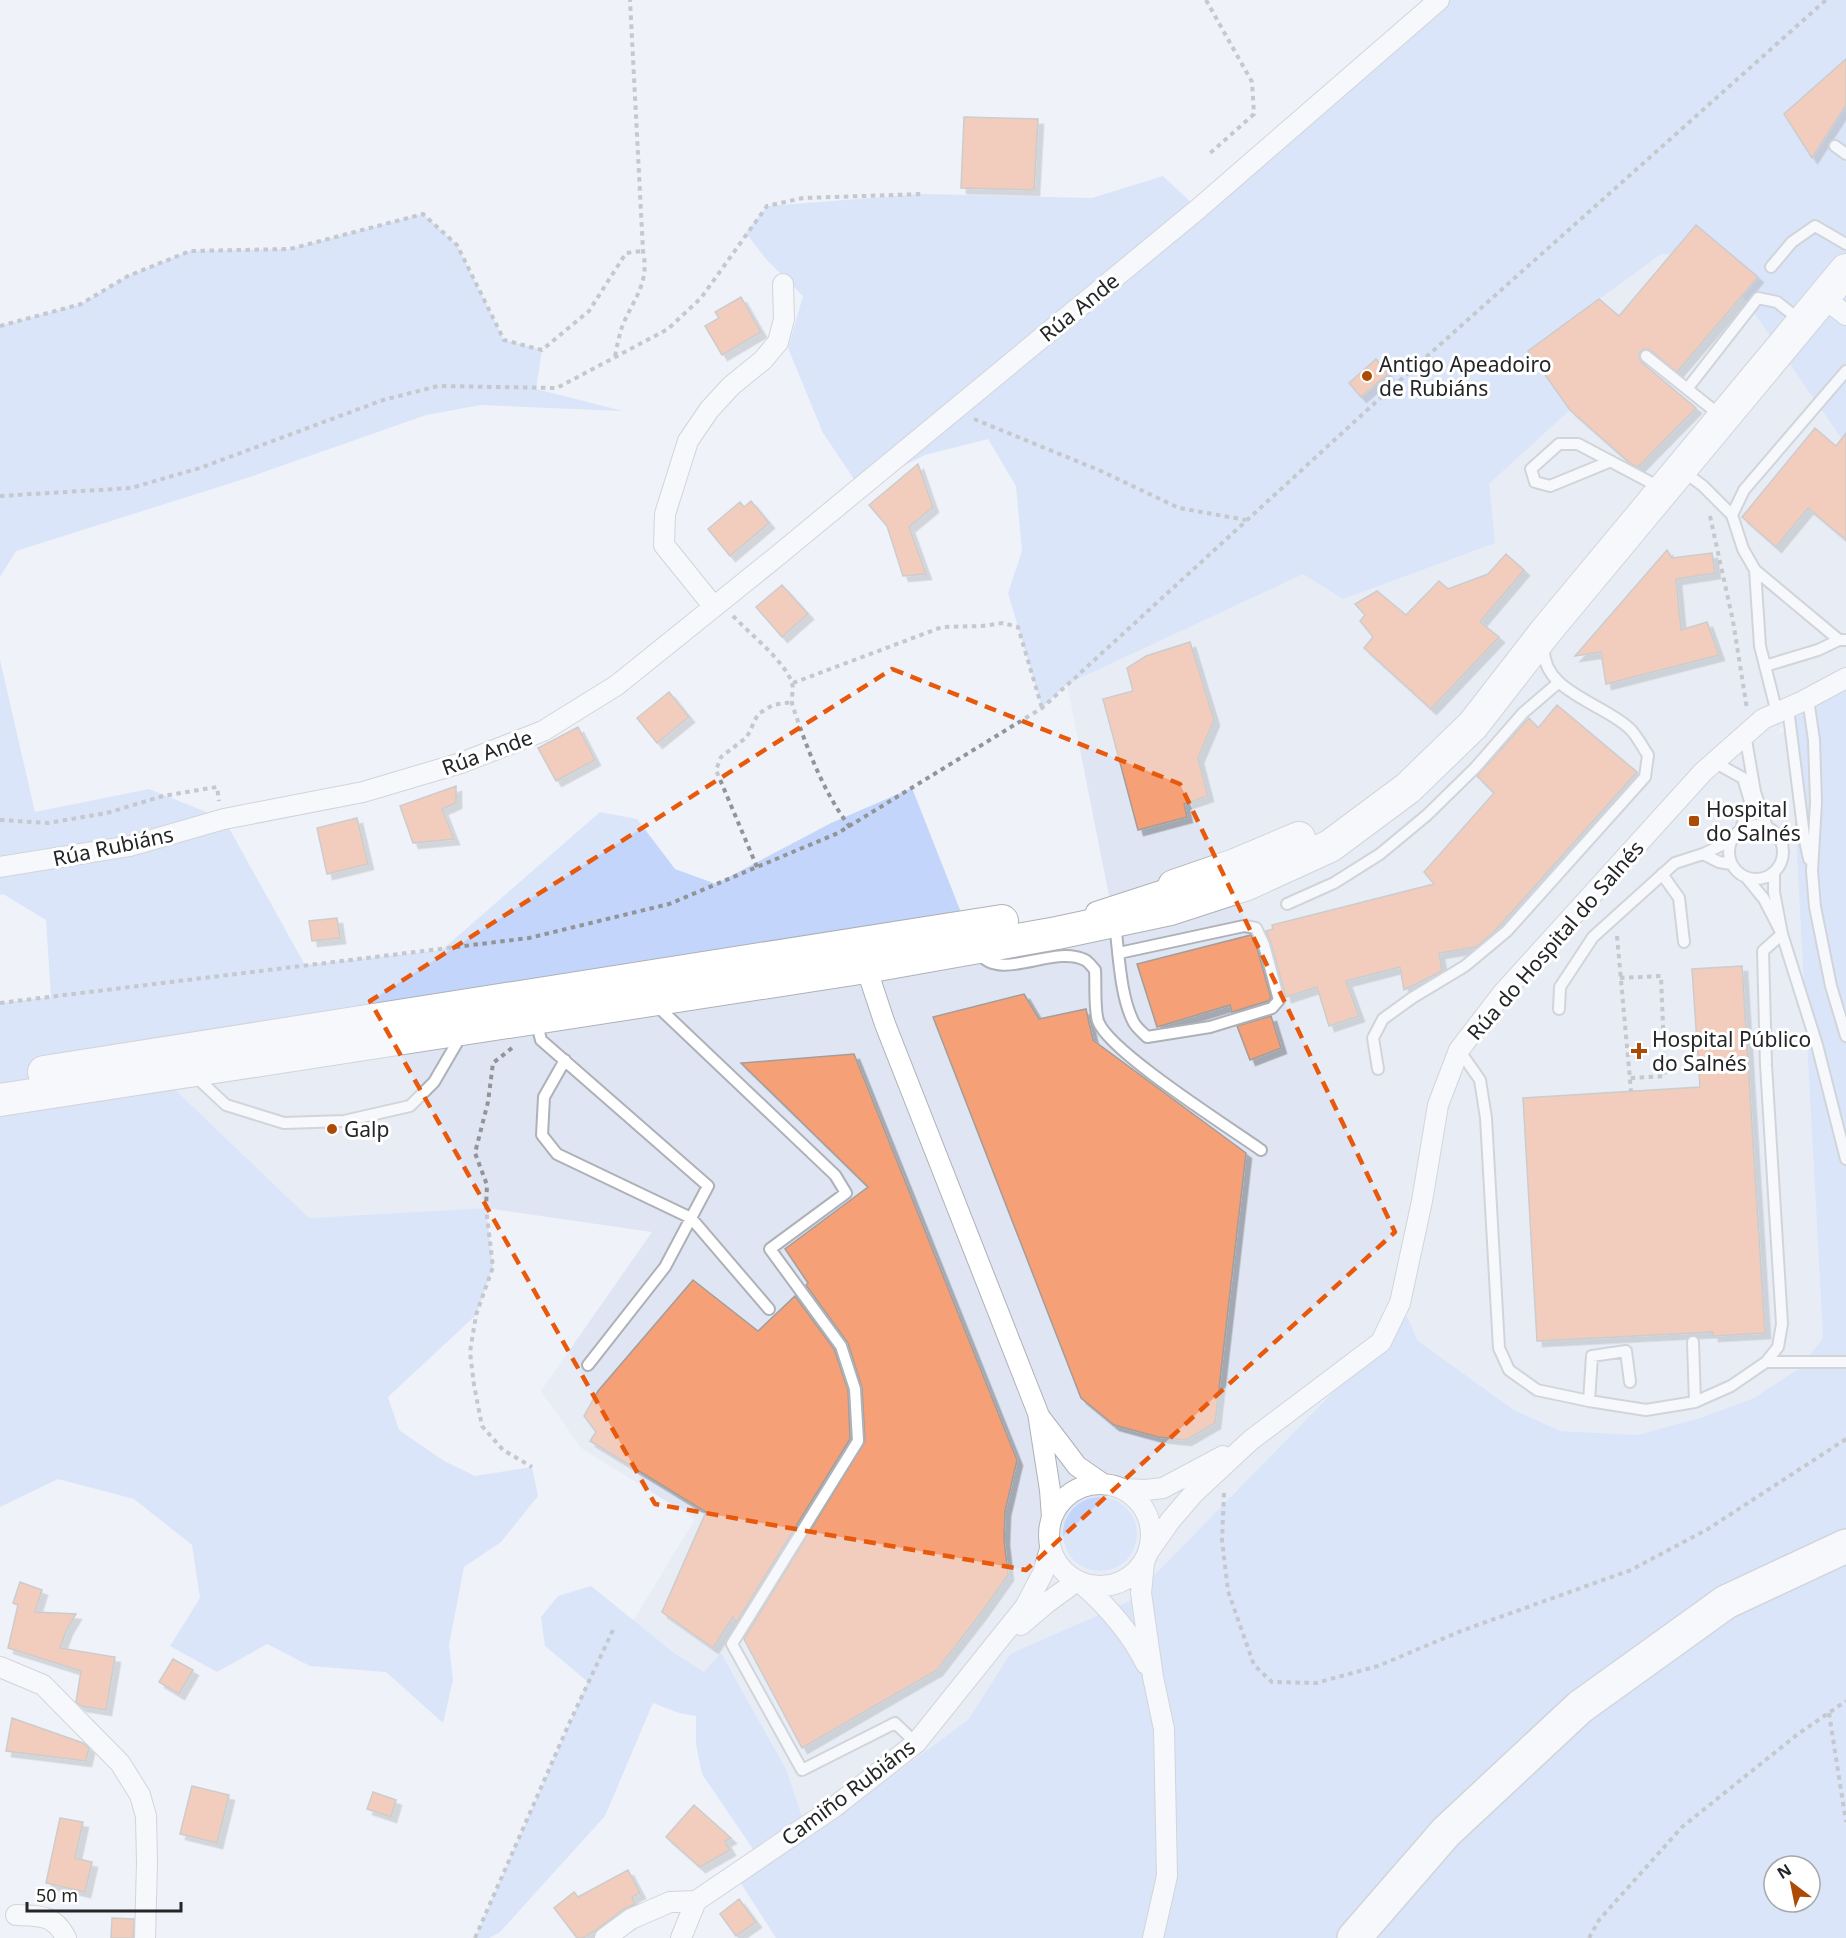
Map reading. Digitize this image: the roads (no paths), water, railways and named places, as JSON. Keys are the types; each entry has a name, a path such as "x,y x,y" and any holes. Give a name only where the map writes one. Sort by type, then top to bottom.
{"highway":[{"path":"1354,1938 1446,1832 1580,1707 1726,1602 1846,1546"}],"main road":[{"path":"0,1079 658,987 866,967 1170,909 1248,884 1330,846 1408,788 1473,725 1546,631 1802,322 1834,306 1846,270"},
{"path":"0,1100 465,1028 538,1028 658,987 1053,913 1167,889 1235,865 1319,829 1396,777 1464,717 1546,631"}],"street":[{"name":"Rúa Ande","path":"224,819 363,792 460,763 543,731 617,685 1198,209 1439,0"},
{"path":"717,605 664,545 665,514 688,441 716,402 731,386 763,360 778,342 784,319 783,284"},
{"name":"Rúa do Hospital do Salnés","path":"1146,1557 1170,1521 1193,1494 1251,1440 1381,1342 1400,1303 1422,1201 1438,1105 1459,1050 1502,994 1703,772 1763,719 1808,699 1846,678"},
{"name":"Rúa Rubiáns","path":"0,867 130,846 224,819"},
{"path":"1052,1517 1038,1413 889,1035 866,967 882,952 1055,925 1167,889"},
{"path":"1038,1413 1077,1466 1103,1484 1123,1489 1135,1497 1144,1508 1150,1522 1152,1536 1146,1557 1141,1593 1153,1677 1164,1729 1167,1876 1153,1938"},
{"name":"Rúa do Hospital do Salnés","path":"1123,1489 1163,1488 1251,1440"},
{"path":"982,1662 1025,1607 1042,1572 1050,1549 1049,1527 1058,1505 1078,1489 1103,1484"},
{"path":"1050,1549 1056,1562 1065,1573 1080,1582 1104,1603 1140,1651 1153,1677"},
{"path":"982,1662 1048,1602 1080,1582 1100,1587 1117,1584 1132,1575 1146,1557"},
{"name":"Camiño Rubiáns","path":"696,1901 833,1808 916,1743 982,1662"},
{"path":"0,1666 43,1684 120,1763 140,1795 146,1816 145,1938"},
{"path":"605,1938 631,1920 670,1902 696,1901 681,1938"},
{"path":"16,1915 44,1916 60,1927 66,1938"}],"lane":[{"path":"1835,146 1846,154"},
{"path":"1772,267 1792,242 1815,226 1846,244"},
{"path":"1687,389 1758,298 1776,302 1802,322"},
{"path":"1646,356 1723,418"},
{"path":"1732,515 1744,490 1845,374"},
{"path":"1611,461 1550,486 1535,482 1531,469 1559,444 1578,444 1611,461 1703,486 1732,515 1743,549 1755,570 1842,640 1765,666"},
{"path":"1755,570 1760,646 1782,710 1812,871"},
{"path":"1378,1069 1373,1038 1383,1019 1412,998 1465,966 1508,931 1645,777 1648,755 1630,729 1558,683 1546,668 1544,650 1546,631"},
{"path":"1287,904 1334,883 1380,854 1427,815 1475,768 1523,713 1558,683"},
{"path":"1808,699 1813,729 1816,802 1812,871 1815,907 1846,1036"},
{"path":"1745,734 1755,792 1767,827"},
{"path":"1714,762 1743,778 1750,801 1741,829 1731,841 1729,848 1731,864"},
{"path":"1741,829 1749,826 1767,827 1774,832 1783,847 1780,865 1774,872 1761,879 1745,877"},
{"path":"1559,1009 1560,987 1593,937 1675,863 1703,854 1731,841"},
{"path":"1703,854 1719,862 1731,864 1745,877 1764,899 1782,934"},
{"path":"1774,872 1774,892 1782,934 1817,1045 1846,1159"},
{"path":"1662,874 1678,898 1684,942"},
{"path":"1114,921 1126,1002 1135,1024 1148,1037 1210,1027 1272,1008 1279,1000 1264,945 1256,928 1244,926 1119,953"},
{"path":"1459,1050 1480,1080 1486,1118 1499,1348 1509,1370 1538,1390 1589,1401 1646,1410 1695,1402 1731,1386 1766,1362 1778,1347 1782,1324 1766,1065 1763,951 1782,934"},
{"path":"975,948 982,957 999,966 1061,955 1085,960 1095,970 1098,1020 1108,1037 1150,1073 1261,1150"},
{"path":"658,987 835,1175 846,1193 770,1249 841,1346 855,1389 858,1441 732,1644 802,1770 895,1723 916,1743"},
{"path":"191,1072 226,1105 284,1123 344,1121 410,1106 434,1082 465,1028"},
{"path":"538,1028 565,1060 708,1186 664,1267 588,1365"},
{"path":"565,1060 544,1097 542,1136 557,1154 691,1218 769,1309"},
{"path":"1693,1342 1695,1402"},
{"path":"1589,1401 1592,1356 1626,1352 1630,1382"},
{"path":"1766,1362 1846,1362"}],"place":[{"name":"Antigo Apeadoiro de Rubiáns","path":"1367,376"},
{"name":"Hospital do Salnés","path":"1694,821"},
{"name":"Hospital Público do Salnés","path":"1639,1051"},
{"name":"Galp","path":"332,1129"}]}
